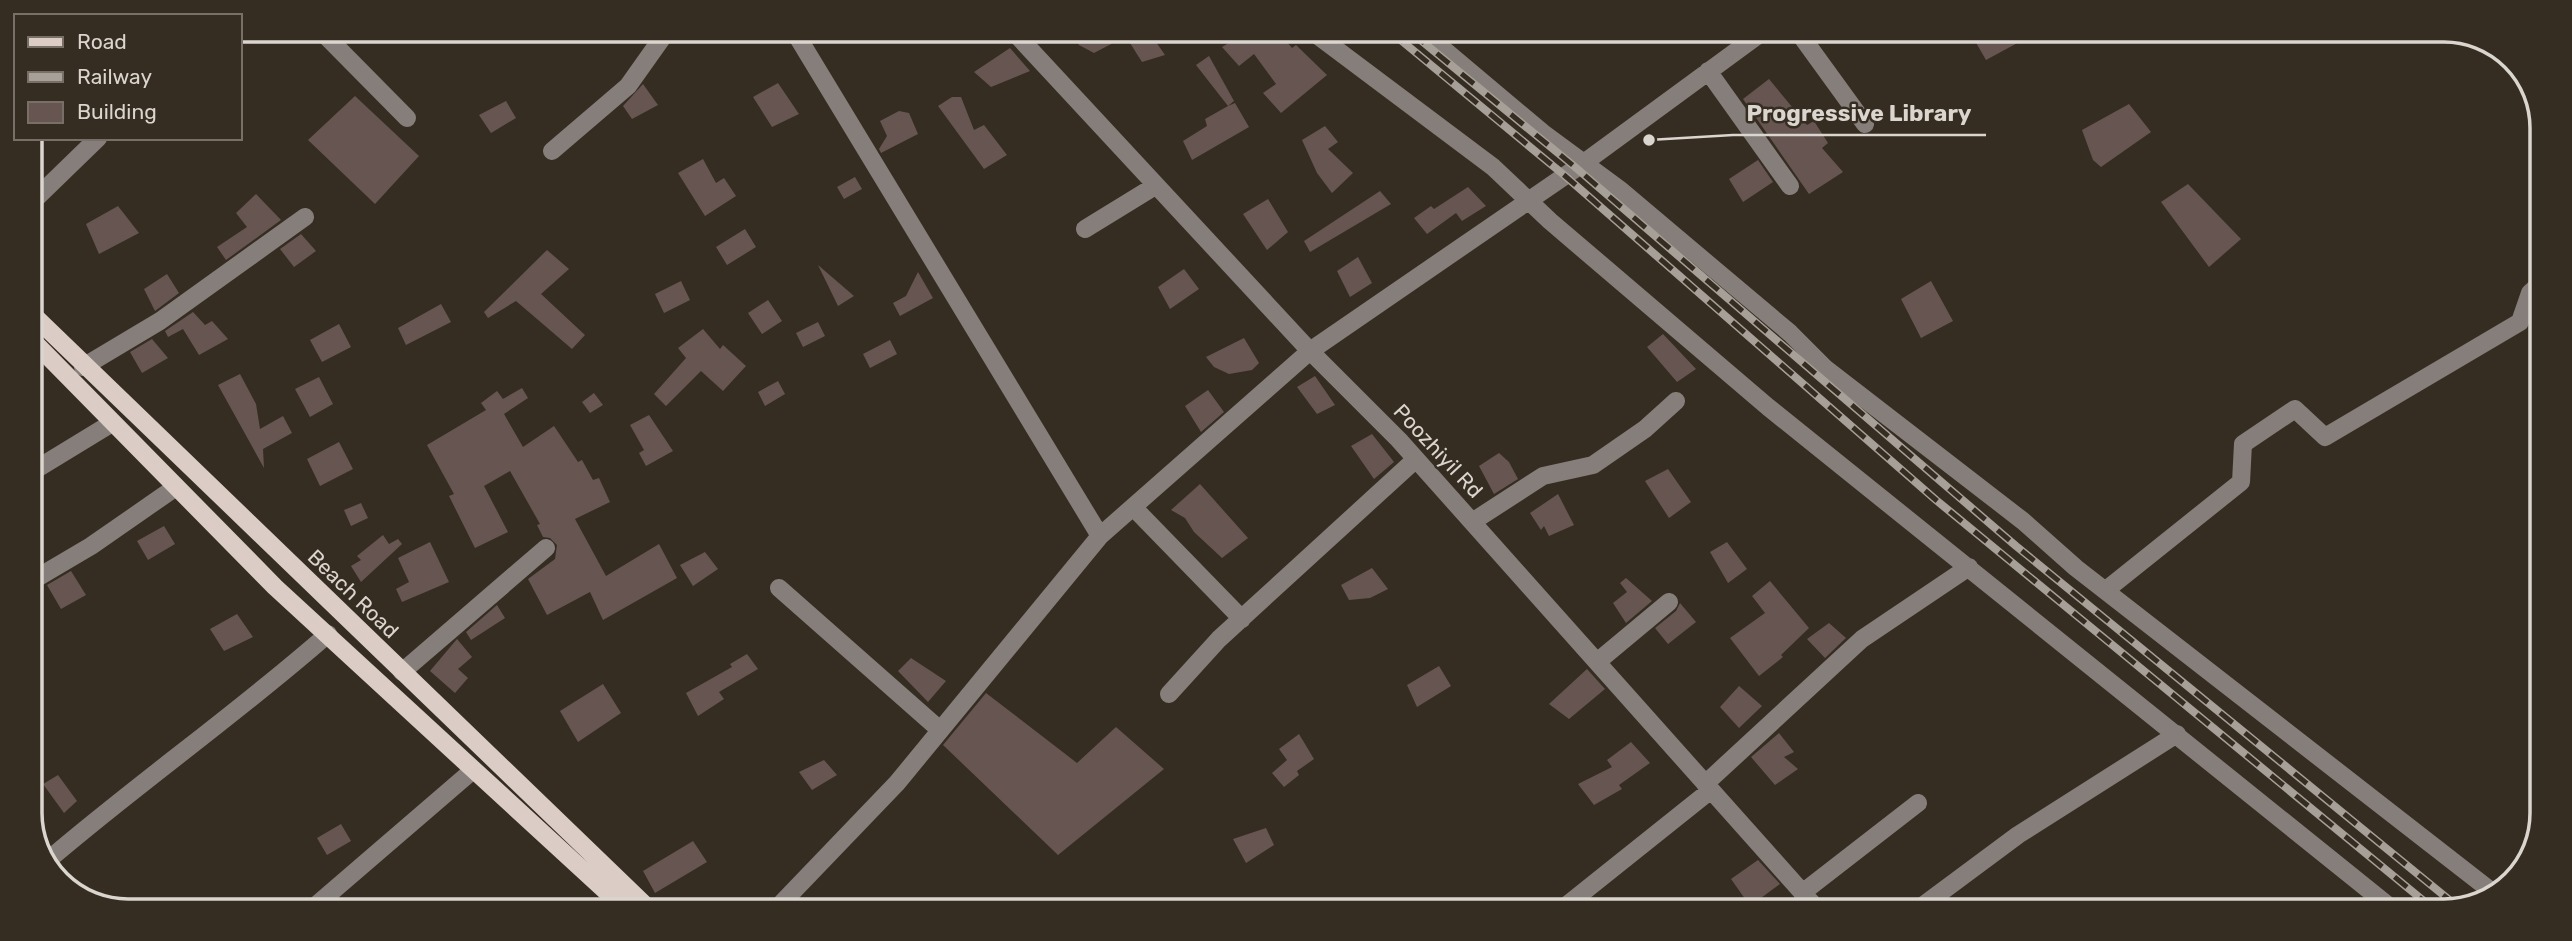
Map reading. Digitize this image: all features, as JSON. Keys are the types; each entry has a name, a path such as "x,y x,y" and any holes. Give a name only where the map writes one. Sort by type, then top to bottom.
{"main road":[{"name":"Beach Road","path":"42,324 83,367 639,899"},
{"path":"42,350 176,487 328,634 472,771 614,899"}],"street":[{"path":"332,42 407,118"},
{"path":"552,151 628,86 659,42"},
{"path":"801,42 1100,536"},
{"name":"Poozhiyil Rd","path":"1023,42 1310,351 1416,459 1808,899"},
{"path":"1326,42 1483,159 1530,199 1550,221 1768,407 2380,899"},
{"path":"1435,42 1543,133 1585,162 1790,334 1836,377 2487,888"},
{"path":"786,899 897,783 1100,536 1310,351 1585,162 1748,42"},
{"path":"1806,42 1865,124"},
{"path":"1708,71 1790,186"},
{"path":"42,192 96,140"},
{"path":"1086,229 1155,186"},
{"path":"83,367 160,321 305,218"},
{"path":"2106,590 2241,482 2243,444 2295,409 2325,437 2520,323 2530,293"},
{"path":"1472,522 1543,476 1593,465 1645,429 1676,401"},
{"path":"42,466 112,423"},
{"path":"1169,694 1242,619 1416,459"},
{"path":"42,575 91,546 176,487"},
{"path":"1133,507 1242,619"},
{"path":"402,672 546,548"},
{"path":"1574,899 1708,787 1862,639 1969,567"},
{"path":"779,589 940,730"},
{"path":"1597,662 1669,602"},
{"path":"54,855 106,810 278,678 328,634"},
{"path":"1932,899 2018,835 2177,734"},
{"path":"323,899 472,771"},
{"path":"1802,893 1918,803"}],"building":[{"path":"1077,42 1115,42 1094,53"},
{"path":"1156,42 1165,55 1142,62 1130,43"},
{"path":"1230,42 1287,42 1292,48 1296,45 1327,75 1281,113 1263,93 1276,84 1254,54 1239,66 1222,47"},
{"path":"1976,42 2019,42 1986,60"},
{"path":"1010,48 1030,71 991,87 974,72"},
{"path":"1209,56 1234,101 1228,106 1196,65"},
{"path":"1769,79 1807,125 1814,121 1828,143 1822,148 1843,172 1809,194 1743,99"},
{"path":"778,83 799,114 772,127 753,97"},
{"path":"643,84 658,105 632,119 623,106"},
{"path":"355,96 419,156 375,204 308,140"},
{"path":"952,97 961,97 974,130 984,125 1007,155 984,169 938,106"},
{"path":"506,101 516,118 491,133 479,115"},
{"path":"1235,103 1249,127 1192,160 1183,141 1207,126 1205,119"},
{"path":"2129,104 2151,132 2101,167 2093,160 2082,130"},
{"path":"899,111 909,113 918,134 881,153 879,149 887,136 880,121"},
{"path":"1325,126 1338,142 1328,149 1353,173 1332,193 1317,173 1302,140"},
{"path":"703,159 716,183 724,178 736,196 705,216 678,173"},
{"path":"1758,160 1773,182 1743,202 1729,179"},
{"path":"855,177 862,189 844,199 837,187"},
{"path":"2188,184 2241,239 2209,267 2161,202"},
{"path":"1468,187 1486,206 1462,221 1456,213 1427,234 1414,218 1431,206 1434,209"},
{"path":"1380,191 1391,204 1310,252 1304,241"},
{"path":"256,194 281,220 226,260 217,247 247,227 236,213"},
{"path":"1268,199 1288,232 1267,250 1243,214"},
{"path":"118,206 139,233 99,254 86,224"},
{"path":"745,229 756,247 727,265 716,247"},
{"path":"301,234 316,251 294,267 280,249"},
{"path":"547,250 569,269 541,294 585,335 572,349 516,301 488,318 484,312"},
{"path":"1358,257 1372,283 1350,297 1337,271"},
{"path":"818,265 854,296 838,306"},
{"path":"1184,269 1199,289 1170,309 1158,287"},
{"path":"918,272 933,298 900,316 893,303 906,296"},
{"path":"167,274 179,293 155,311 144,289"},
{"path":"681,281 690,300 664,313 655,294"},
{"path":"1931,281 1953,321 1921,338 1901,299"},
{"path":"768,300 782,321 762,334 748,313"},
{"path":"441,304 451,322 406,345 398,328"},
{"path":"193,312 205,325 212,321 228,339 199,355 183,329 168,337 165,331"},
{"path":"818,322 825,336 803,347 796,333"},
{"path":"339,324 351,347 322,362 310,340"},
{"path":"703,329 720,349 723,345 746,366 723,391 701,371 666,406 654,394 686,358 678,348"},
{"path":"1663,334 1696,369 1677,382 1647,347"},
{"path":"1244,338 1259,363 1252,370 1229,374 1214,367 1206,357"},
{"path":"152,339 168,358 142,373 130,352"},
{"path":"890,340 897,354 870,368 863,354"},
{"path":"240,374 256,404 260,429 283,416 292,433 263,449 264,468 218,385"},
{"path":"1315,376 1335,405 1317,414 1297,387"},
{"path":"319,377 333,404 310,417 295,389"},
{"path":"778,381 785,394 765,406 758,392"},
{"path":"522,388 528,398 504,414 523,447 554,426 578,462 582,460 593,480 599,478 610,502 575,519 606,576 659,544 677,578 603,620 590,592 547,615 528,579 555,559 557,545 550,538 543,537 537,525 540,524 510,471 484,486 508,532 475,548 449,496 454,494 427,445 486,410 481,403 497,391 503,399"},
{"path":"1208,390 1224,412 1201,432 1185,406"},
{"path":"594,393 603,405 590,413 582,402"},
{"path":"649,415 673,451 646,466 639,453 644,450 630,425"},
{"path":"1372,434 1394,462 1374,479 1351,446"},
{"path":"339,442 353,469 320,486 307,459"},
{"path":"1499,453 1509,462 1518,479 1494,494 1479,466"},
{"path":"1668,469 1691,502 1669,518 1645,481"},
{"path":"1200,484 1248,538 1222,558 1194,532 1185,518 1171,510"},
{"path":"1558,494 1574,525 1549,536 1544,526 1541,530 1530,513"},
{"path":"361,503 368,518 351,526 344,510"},
{"path":"164,526 175,544 148,560 137,541"},
{"path":"383,535 389,544 398,539 402,544 361,582 351,566 361,560 357,556"},
{"path":"430,542 449,582 402,602 396,589 409,582 398,558"},
{"path":"1727,542 1747,569 1728,583 1710,552"},
{"path":"705,552 718,569 693,586 680,565"},
{"path":"1372,568 1388,589 1370,598 1349,600 1341,585"},
{"path":"71,571 86,595 61,609 47,585"},
{"path":"1626,578 1652,601 1626,623 1613,603 1627,592 1620,583"},
{"path":"1770,581 1809,628 1781,655 1783,657 1759,676 1730,638 1765,613 1752,596"},
{"path":"1680,603 1696,622 1668,644 1655,628 1676,611"},
{"path":"497,605 505,618 471,640 466,632"},
{"path":"237,614 253,637 224,651 210,629"},
{"path":"1829,623 1846,638 1825,658 1807,639"},
{"path":"457,639 472,657 458,669 468,678 455,693 430,671"},
{"path":"747,654 758,669 719,692 724,699 698,716 686,693 732,667 730,664"},
{"path":"911,658 946,681 928,702 898,671"},
{"path":"1439,666 1451,686 1417,707 1407,685"},
{"path":"1587,669 1605,689 1569,719 1549,704"},
{"path":"603,684 621,713 578,742 560,711"},
{"path":"1739,686 1762,706 1739,728 1720,707"},
{"path":"986,693 1077,763 1116,727 1164,769 1058,855 943,745"},
{"path":"1779,733 1794,752 1784,757 1798,769 1775,785 1751,757"},
{"path":"1299,734 1314,759 1297,771 1299,775 1284,787 1272,773 1287,760 1279,749"},
{"path":"1631,742 1650,763 1619,785 1622,789 1594,805 1578,784 1612,767 1607,760"},
{"path":"824,760 837,775 812,790 799,772"},
{"path":"58,775 77,801 64,813 43,784"},
{"path":"341,824 351,841 327,855 317,838"},
{"path":"1266,828 1274,845 1246,863 1233,839"},
{"path":"693,841 707,862 655,893 643,871"},
{"path":"1758,860 1780,884 1760,899 1745,899 1731,879"}],"railway":[{"path":"1403,42 1564,175 1936,500 2421,899"},
{"path":"1423,42 1575,167 2016,546 2448,899"}],"place":[{"name":"Progressive Library","path":"1649,140"}]}
